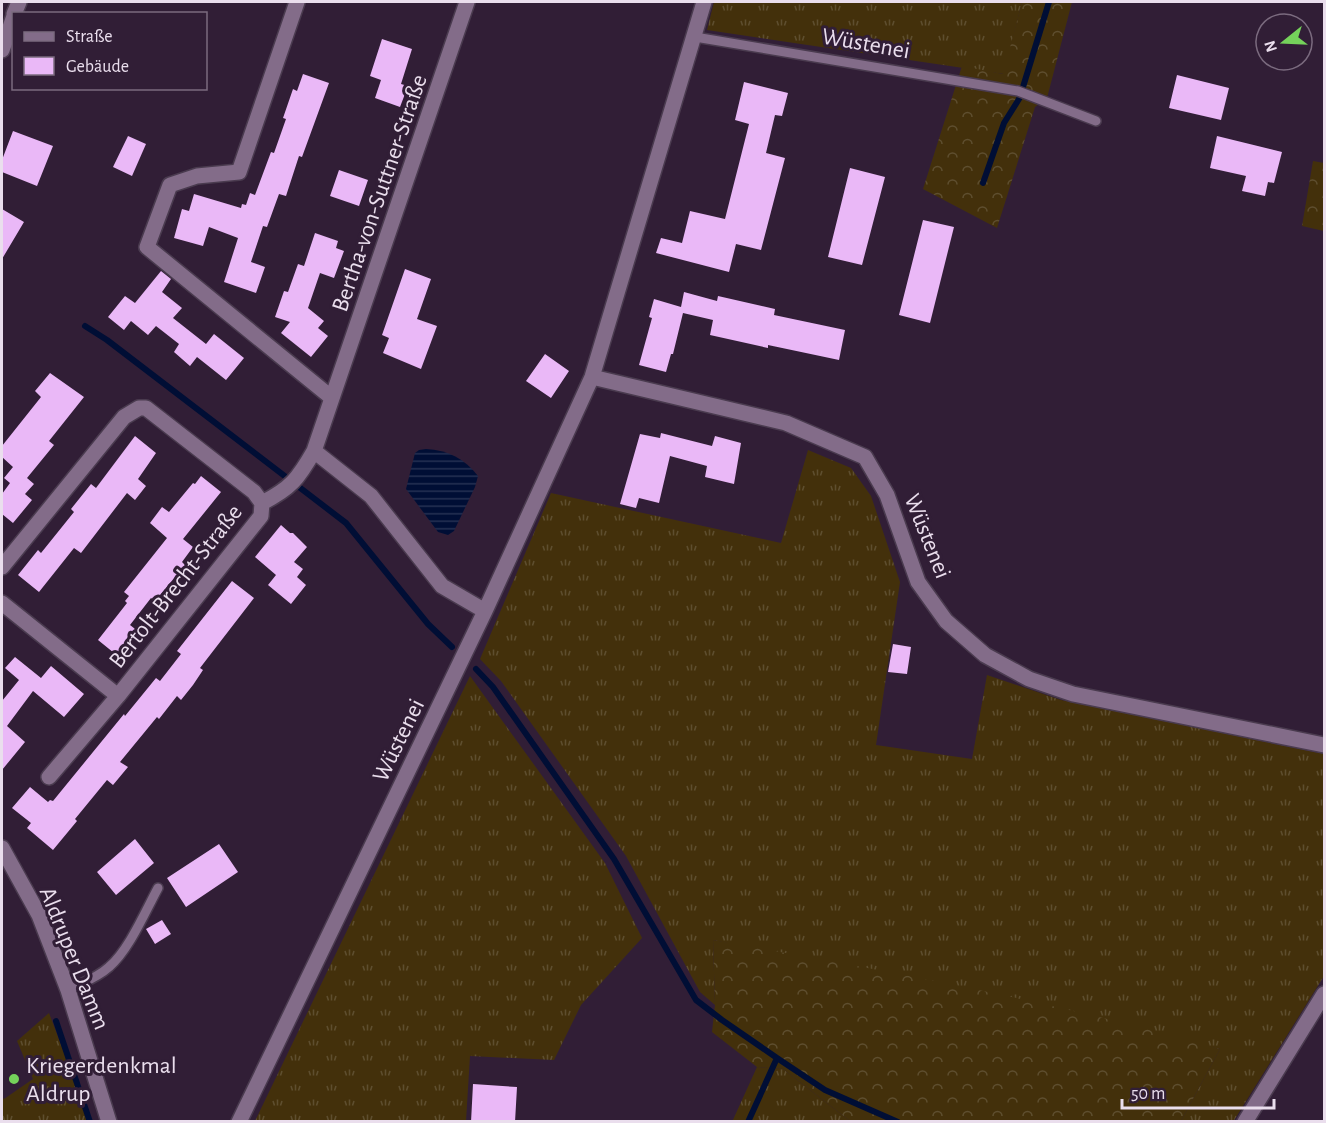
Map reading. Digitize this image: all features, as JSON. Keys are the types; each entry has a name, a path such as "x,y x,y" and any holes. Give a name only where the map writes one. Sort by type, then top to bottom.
{"street":[{"path":"297,2 239,172 197,176 170,185 147,247 332,398"},
{"name":"Bertha-von-Suttner-Straße","path":"285,489 299,477 314,451 467,2"},
{"name":"Wüstenei","path":"239,1122 485,611 592,376 704,2"},
{"path":"2,50 12,21"},
{"name":"Wüstenei","path":"592,376 786,423 865,457 887,495 918,582 946,621 985,655 1029,679 1073,694 1324,745"},
{"name":"Bertolt-Brecht-Straße","path":"2,567 124,417 139,408 146,408 254,492 262,503 261,516 118,696 49,777"},
{"path":"314,451 371,496 442,586 485,611"},
{"name":"Bertolt-Brecht-Straße","path":"262,503 285,489"},
{"name":"Bertolt-Brecht-Straße","path":"2,603 118,696"},
{"name":"Aldruper Damm","path":"2,848 39,915 68,990 109,1122"},
{"path":"1245,1122 1324,994"}],"lane":[{"name":"Wüstenei","path":"695,37 1022,92 1096,121"},
{"path":"68,990 88,981 110,966 128,942 158,888"}],"green space":[{"path":"714,2 1022,2 1004,74 707,30"},
{"path":"1022,2 1072,2 1047,98 1035,107 997,228 923,189 962,66 1003,74"},
{"path":"1313,161 1324,163 1324,231 1302,226"},
{"path":"808,450 851,468 871,496 900,582 876,745 972,759 987,675 1061,700 1324,754 1324,976 1233,1122 1181,1121 1220,1049 713,940 715,1005 700,992 626,856 501,681 480,659 551,493 781,543"},
{"path":"470,676 605,863 642,938 581,1005 554,1060 470,1056 466,1121 255,1121"},
{"path":"713,940 1031,1001 1220,1049 1181,1121 850,1121 783,1069 757,1067 712,1032 715,1005"},
{"path":"49,1013 90,1121 2,1121 2,1097 4,1099 33,1079 17,1041"},
{"path":"757,1067 783,1069 850,1121 732,1122"}],"water":[{"path":"426,449 442,451 455,456 478,476 454,531 448,535 438,532 406,489 415,453"}],"building":[{"path":"382,39 412,49 401,84 408,86 400,107 375,98 381,80 370,76"},
{"path":"303,74 329,83 302,157 299,156 286,196 279,194 267,227 263,226 251,262 265,267 256,293 224,282 238,238 209,227 203,246 174,238 182,209 189,211 194,194 241,208 242,204 246,205 250,193 255,195 271,152 274,153 286,119 283,118 293,89 297,91"},
{"path":"1177,75 1229,88 1221,120 1169,108"},
{"path":"744,82 788,93 782,116 775,115 766,153 785,158 761,250 736,244 729,272 656,253 661,238 682,243 690,211 725,219 749,124 735,120"},
{"path":"13,131 53,146 37,186 2,172 2,160"},
{"path":"128,136 146,144 132,176 113,167"},
{"path":"1217,136 1282,152 1274,183 1268,182 1265,196 1242,191 1246,176 1210,168"},
{"path":"850,168 885,177 862,265 828,257"},
{"path":"339,170 368,180 359,206 330,196"},
{"path":"2,209 24,222 2,259"},
{"path":"923,220 954,227 930,323 899,315"},
{"path":"315,233 338,241 336,248 344,251 334,278 320,273 308,308 324,321 318,328 328,336 311,357 281,333 290,322 275,317 284,291 288,292 298,264 304,266"},
{"path":"405,269 431,279 417,319 437,326 421,369 383,353 389,338 382,335"},
{"path":"161,271 171,279 162,292 182,308 173,318 206,344 214,334 244,358 226,380 197,357 190,366 174,352 179,344 156,326 148,335 131,321 124,330 108,317 125,296 135,303"},
{"path":"684,292 717,301 718,296 775,309 774,315 845,330 839,360 710,335 713,320 683,313 666,372 639,365 652,318 649,317 654,299 681,307"},
{"path":"545,354 569,371 551,398 526,381"},
{"path":"50,373 84,397 49,441 54,445 27,478 34,484 25,494 32,500 13,523 2,514 2,494 10,483 4,478 13,467 2,457 2,446 41,397 35,391"},
{"path":"661,433 712,446 715,436 741,443 734,484 705,477 707,466 670,456 659,503 639,498 636,508 620,504 640,434 660,438"},
{"path":"135,436 156,453 138,479 146,486 135,500 127,493 81,553 74,548 39,592 18,575 38,550 41,553 74,512 71,509 91,484 96,488"},
{"path":"201,476 221,492 183,539 193,547 182,562 185,565 155,601 151,598 130,625 139,632 119,657 98,640 127,603 125,601 129,596 124,592 167,538 150,523 162,507 169,512"},
{"path":"281,525 307,547 294,562 303,569 297,577 306,585 291,604 268,585 276,575 255,557"},
{"path":"232,581 254,598 200,668 203,670 181,700 177,696 120,762 128,767 113,785 107,780 53,850 27,828 31,823 12,808 30,787 48,802 53,801 156,678 160,681 181,654 177,651"},
{"path":"893,644 911,647 907,674 888,672"},
{"path":"15,657 41,678 51,666 84,694 64,717 33,691 7,726 25,742 2,770 2,701 19,680 5,668"},
{"path":"135,839 154,863 116,895 97,872"},
{"path":"219,844 238,872 186,907 167,878"},
{"path":"162,920 171,934 155,944 146,929"},
{"path":"473,1084 517,1087 515,1122 471,1122"}],"waterway":[{"path":"983,183 1004,123 1019,99 1049,2"},
{"path":"85,326 107,340 346,523 428,624 452,647"},
{"path":"476,669 493,687 614,859 696,1000 777,1058"},
{"path":"56,1021 90,1122"},
{"path":"748,1122 777,1058 825,1090 898,1122"}],"place":[{"name":"Kriegerdenkmal Aldrup","path":"14,1079"}]}
